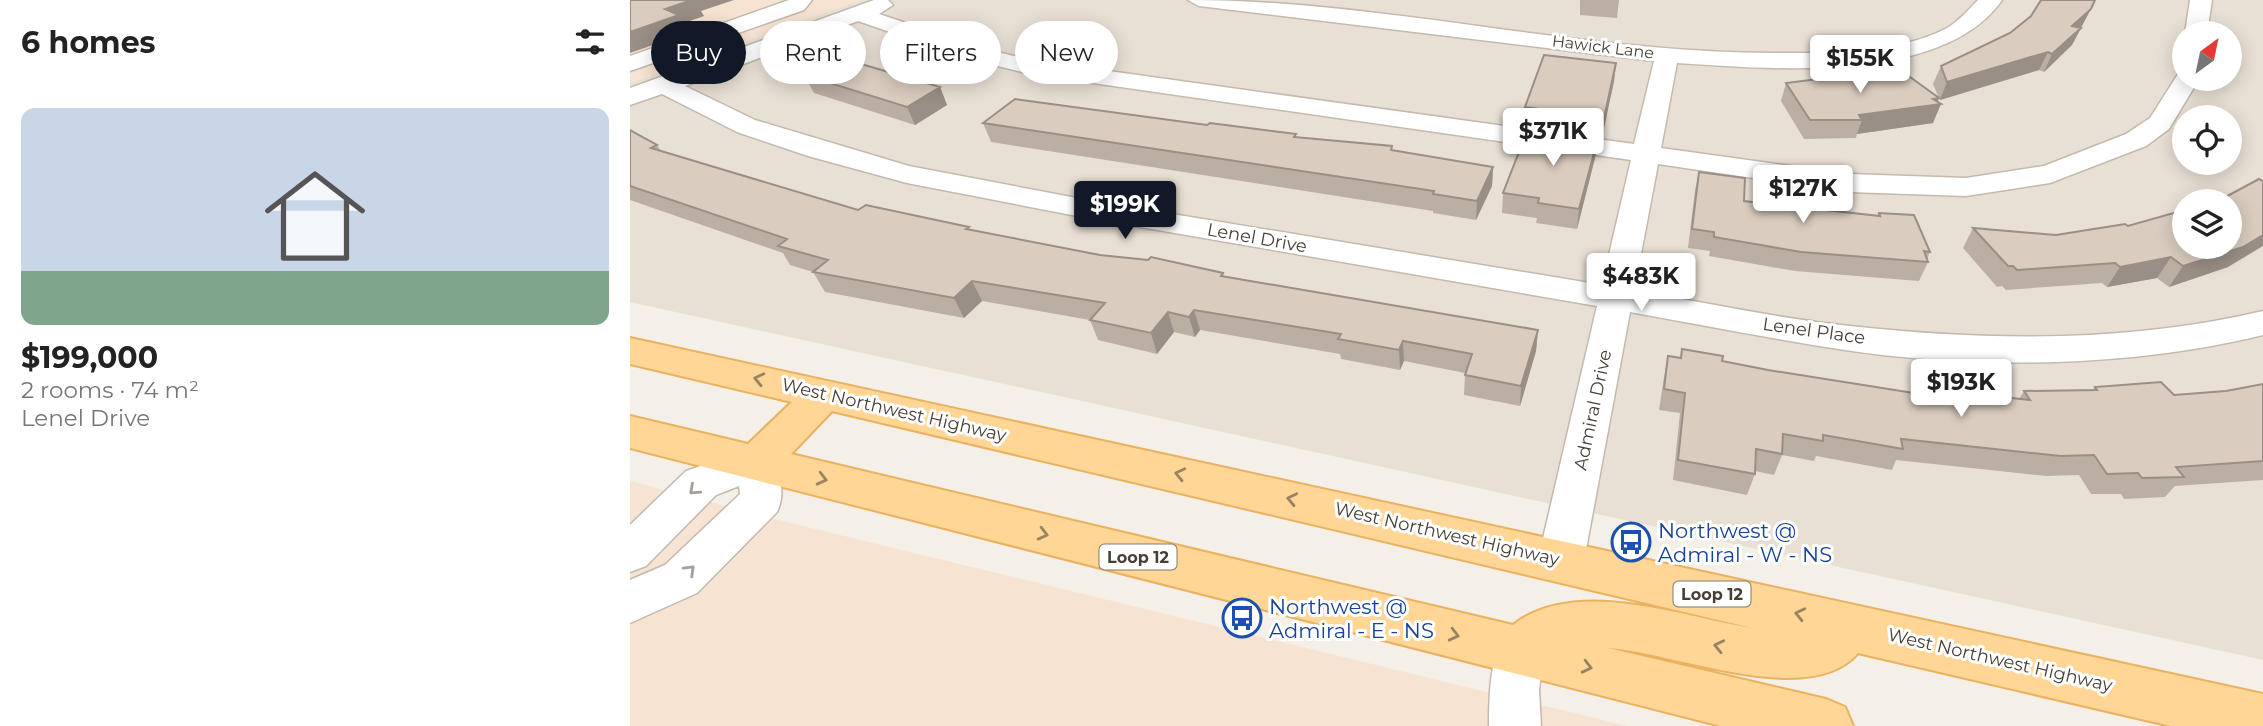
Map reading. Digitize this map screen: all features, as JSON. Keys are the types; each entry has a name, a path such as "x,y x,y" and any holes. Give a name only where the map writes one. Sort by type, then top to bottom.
{"main road":[{"name":"West Northwest Highway","path":"630,351 1849,625 2181,713 2263,721"},
{"path":"756,463 825,394"},
{"name":"Loop 12","path":"630,432 1826,726"},
{"path":"1520,651 1543,633 1583,624 1645,629 1735,650 1788,656 1810,654 1833,644 1849,625"}],"street":[{"path":"630,64 796,5 801,0"},
{"path":"630,97 896,0"},
{"name":"Hawick Lane","path":"1199,0 1667,55 1782,63 1829,61 1895,52 1947,37 1984,13 1992,0"},
{"path":"2198,21 2201,0"},
{"path":"858,14 973,53 1030,67 1849,183 1966,187 2050,174 2136,140 2160,123 2180,91"},
{"name":"Admiral Drive","path":"1562,560 1667,55"},
{"name":"Lenel Drive","path":"664,85 746,126 818,150 907,174 1095,210 1616,299"},
{"name":"Lenel Place","path":"1616,299 1848,338 1987,349 2104,347 2209,336 2263,323"},
{"path":"630,553 701,483 756,463 762,499 681,579 630,602"},
{"path":"1515,726 1514,690 1520,651"}],"shaded area":[{"path":"630,0 860,0 802,21 760,21 760,36 746,41 746,21 651,21 651,75 630,83"},
{"path":"860,0 2263,0 2263,660 630,302 630,83 651,75 651,84 746,84 746,41 760,36 760,84 866,84 866,21 802,21"},
{"path":"630,481 770,518 1627,726 630,726"}],"building":[{"path":"630,0 692,0 665,9 679,15 662,21 651,21 651,25 630,32"},
{"path":"2041,0 2095,0 2091,9 2072,26 2081,28 2052,54 2048,52 1947,82 1941,66 2010,33 2031,16"},
{"path":"1544,55 1616,63 1604,118 1525,107"},
{"path":"866,65 880,70 880,84 930,84 940,87 907,107 833,84 866,84"},
{"path":"1899,69 1939,98 1933,99 1941,104 1859,115 1862,120 1810,120 1786,83"},
{"path":"1015,99 1296,134 1294,137 1392,146 1391,150 1493,167 1477,201 1433,194 1434,191 983,123"},
{"path":"1528,129 1598,138 1579,209 1538,203 1539,198 1503,193"},
{"path":"630,130 657,145 651,148 858,210 866,205 969,227 966,229 1100,255 1148,260 1151,257 1223,273 1221,276 1538,330 1521,386 1465,375 1472,354 1403,341 1399,350 1338,339 1341,334 1194,310 1189,317 1168,312 1151,333 1090,320 1105,303 972,281 954,298 813,272 828,260 778,246 787,239 630,186"},
{"path":"1699,172 1745,178 1744,201 1880,216 1879,213 1914,215 1930,252 1924,251 1928,262 1801,252 1714,237 1714,232 1692,229"},
{"path":"2259,179 2263,181 2263,235 2242,247 2242,189"},
{"path":"2172,213 2172,258 2120,267 2115,263 2017,270 2008,266 1973,228 2056,235 2125,224 2128,226"},
{"path":"2174,259 2205,259 2183,266"},
{"path":"1682,349 1723,356 1722,361 1768,370 1920,394 1918,388 2030,400 2024,391 2097,390 2095,387 2161,382 2174,395 2226,391 2263,384 2263,461 2176,467 2184,477 2142,478 2138,473 2107,474 2094,455 2061,456 1901,439 1903,449 1823,435 1823,441 1783,434 1782,454 1756,449 1755,474 1678,460 1685,393 1664,389 1668,356 1681,358"}],"place":[{"name":"Northwest @ Admiral - W - NS","path":"1631,542"},
{"name":"Northwest @ Admiral - E - NS","path":"1242,618"}]}
